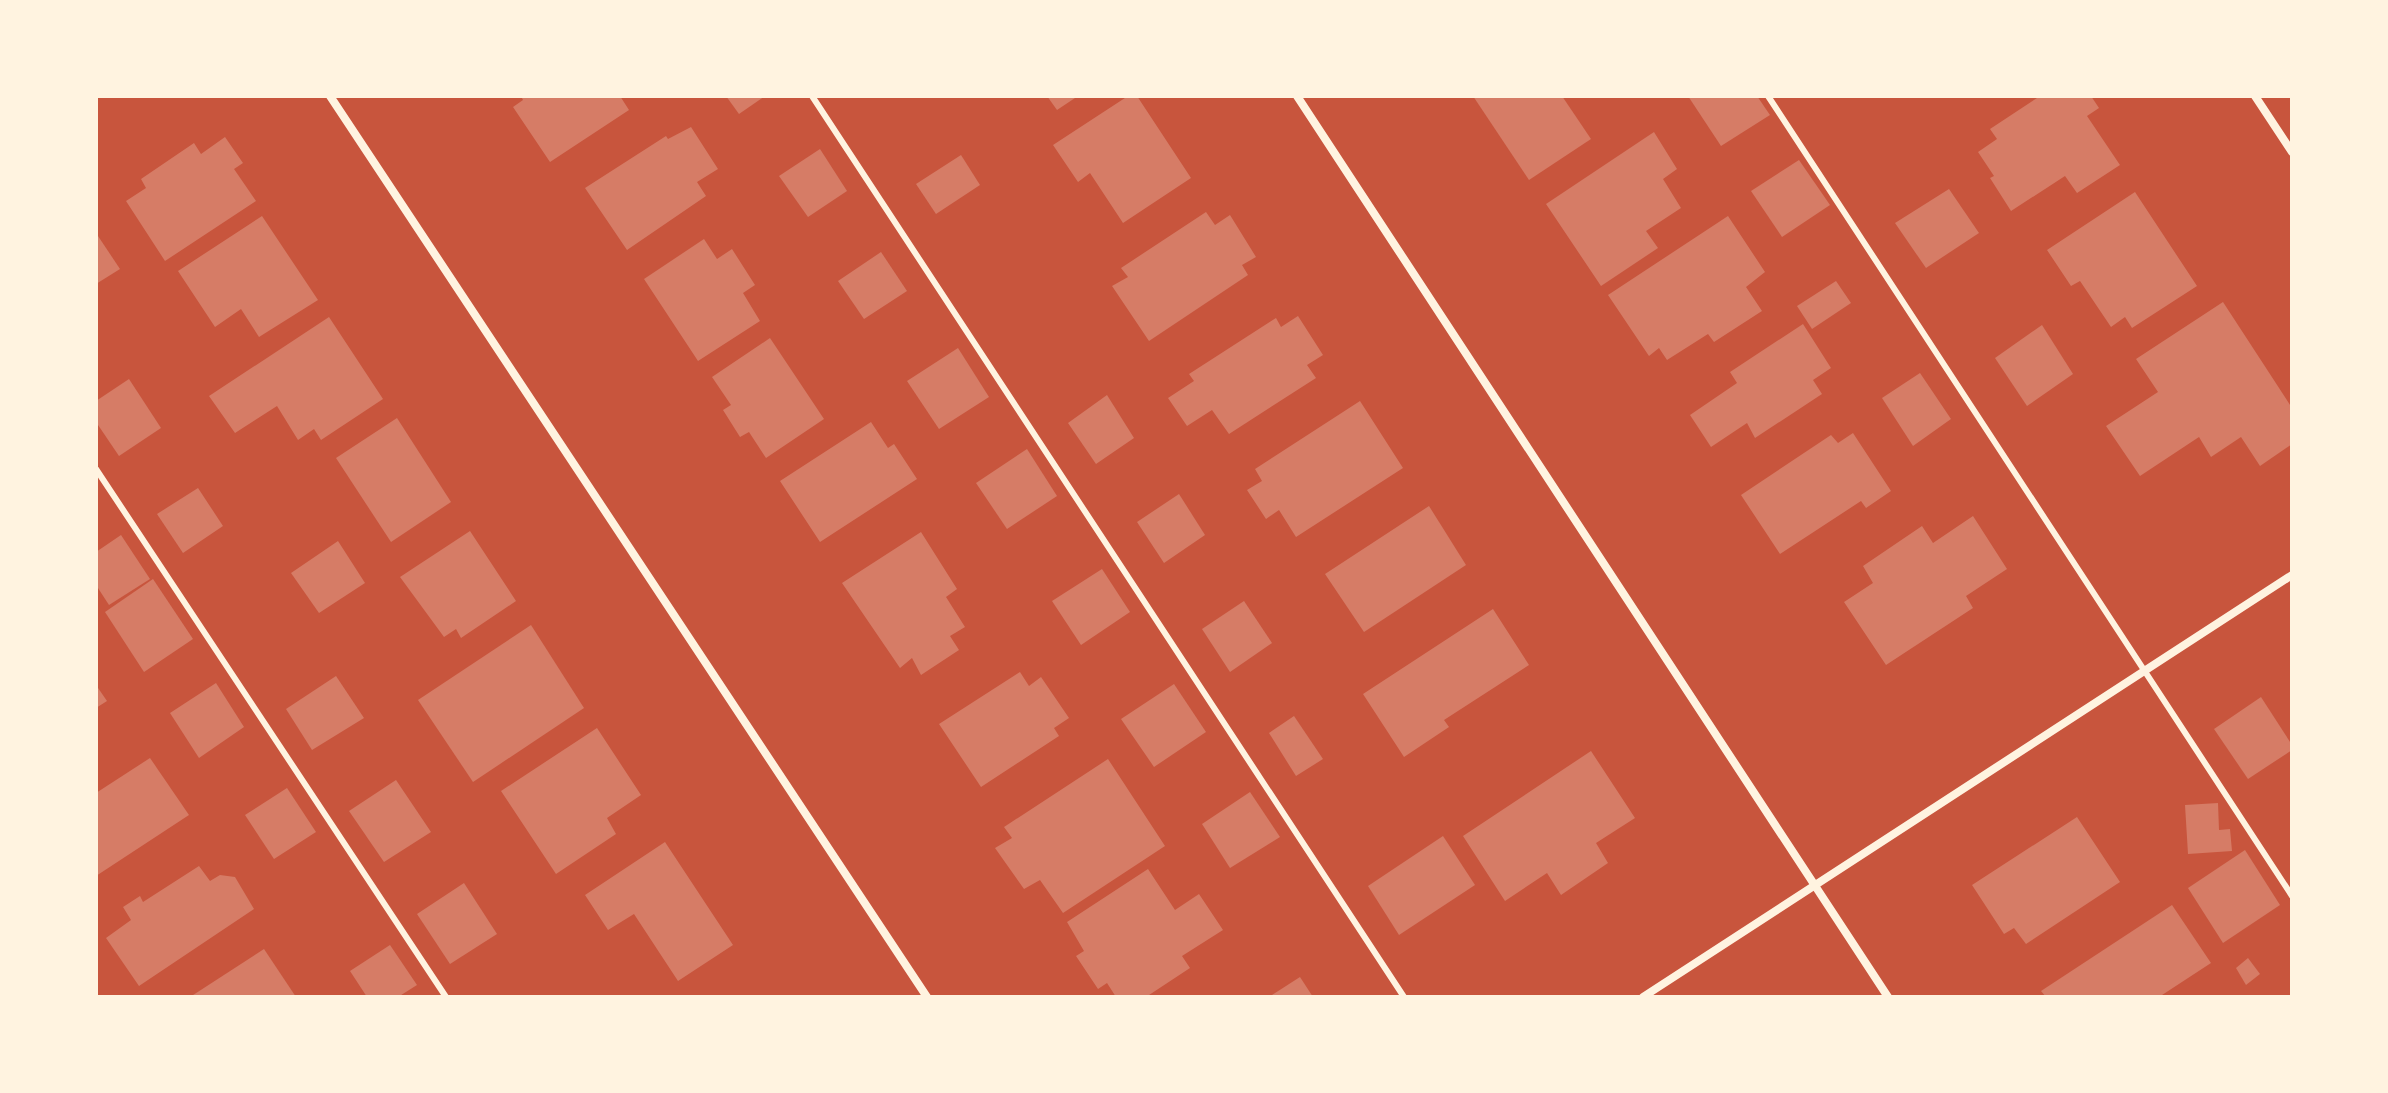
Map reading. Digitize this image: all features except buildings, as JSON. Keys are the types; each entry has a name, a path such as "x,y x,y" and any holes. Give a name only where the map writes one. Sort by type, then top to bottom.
{"street":[{"path":"330,96 927,997"},
{"path":"1297,96 1888,997"},
{"path":"2255,96 2292,152"},
{"path":"1643,997 2292,575"}],"lane":[{"path":"812,96 1404,997"},
{"path":"1768,96 2292,896"},
{"path":"96,469 446,997"}]}
